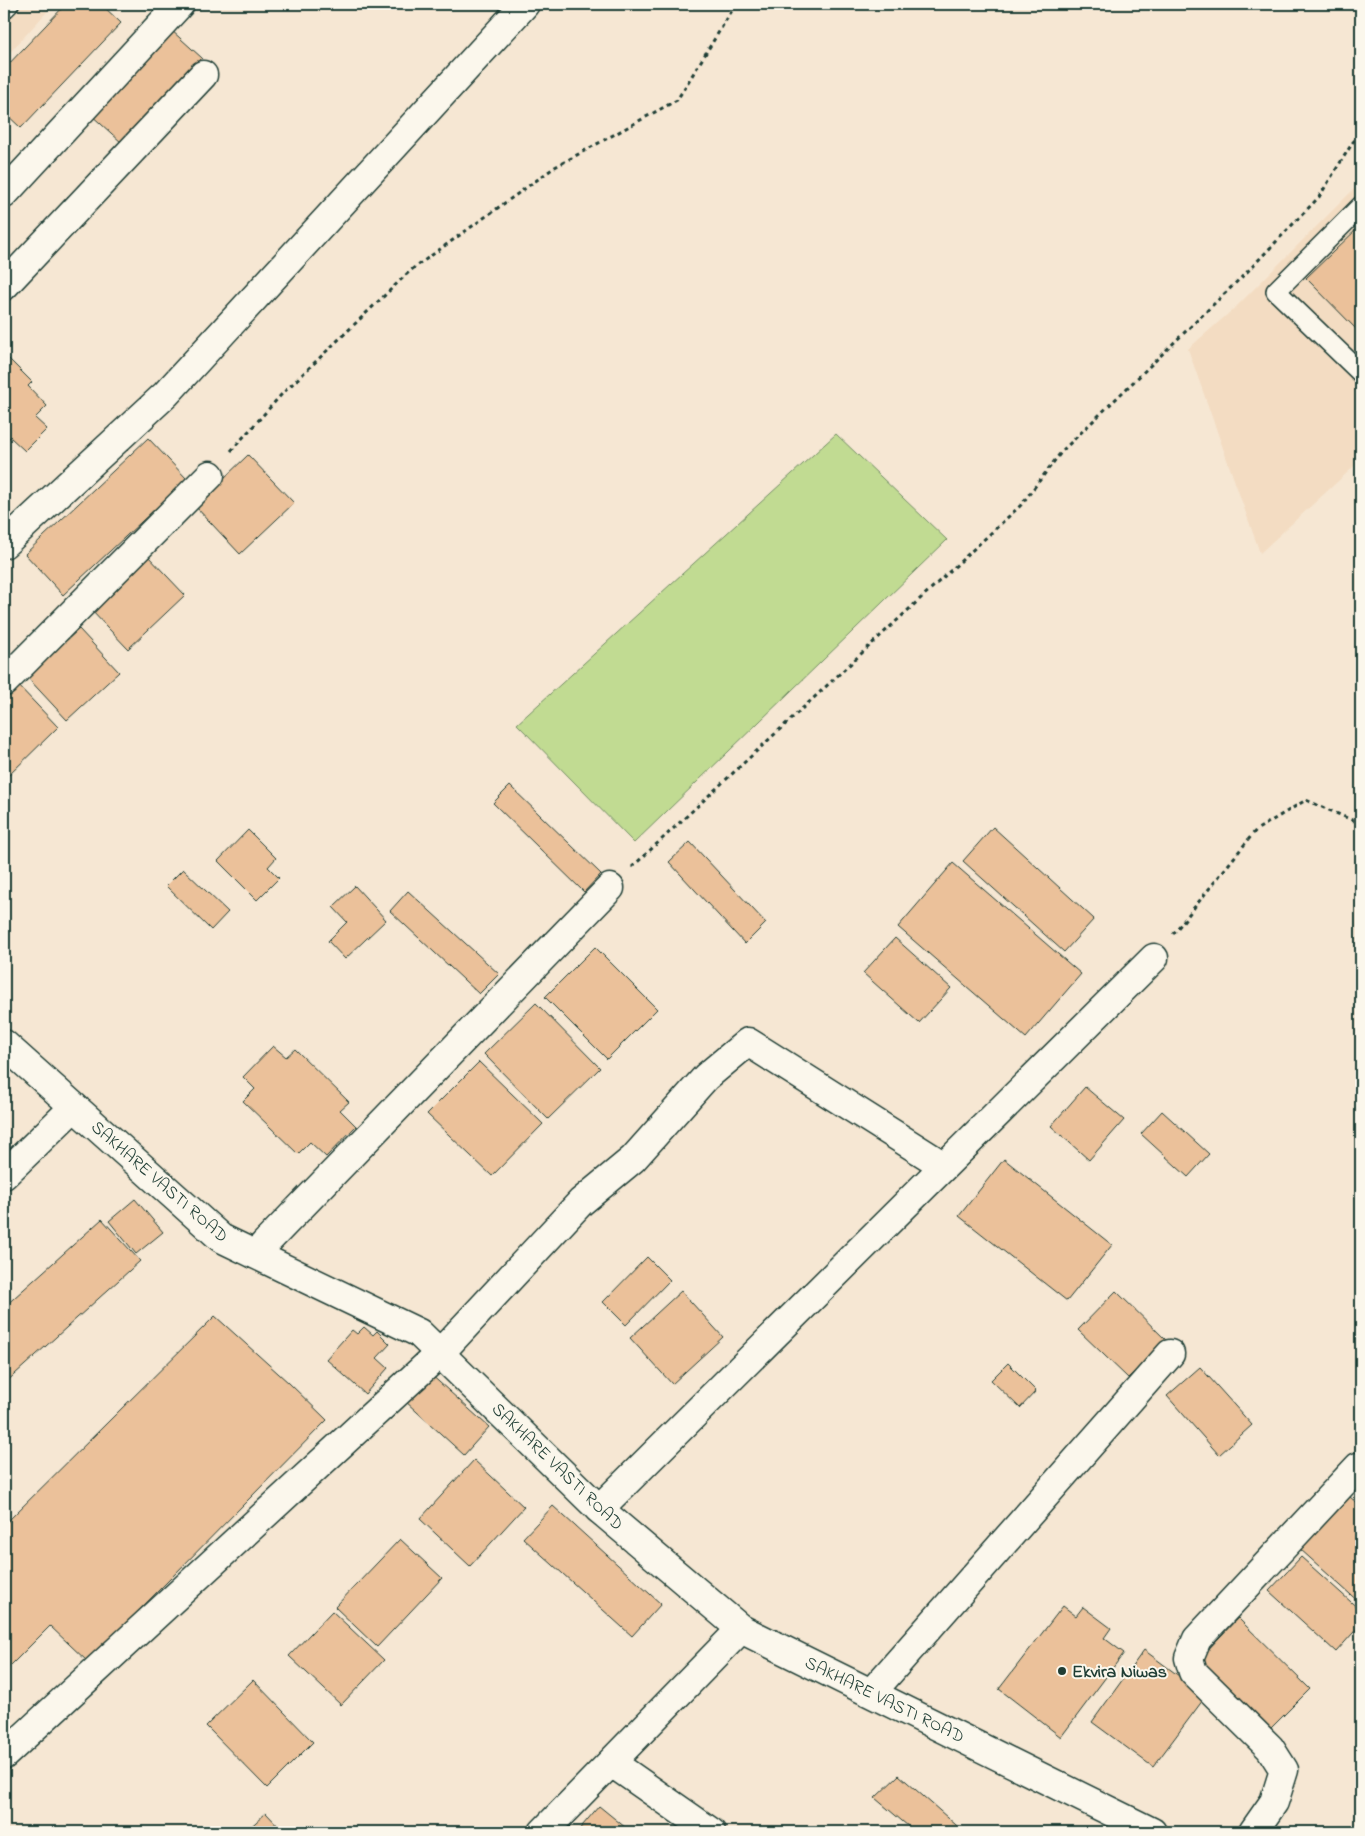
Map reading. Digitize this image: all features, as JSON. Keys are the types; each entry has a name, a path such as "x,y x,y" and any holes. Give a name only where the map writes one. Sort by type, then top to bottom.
{"street":[{"path":"4,194 180,4"},
{"path":"4,544 166,394 524,4"},
{"path":"4,286 203,75"},
{"path":"4,682 210,475"},
{"path":"255,1254 610,888"},
{"path":"599,1509 1154,958"},
{"path":"4,1755 440,1353 581,1202 632,1159 706,1077 748,1042 944,1166"},
{"name":"SAKHARE VASTI ROAD","path":"4,1044 221,1238 419,1333 599,1509 741,1629 872,1692 1152,1832"},
{"path":"4,1175 74,1107"},
{"path":"872,1692 1170,1354"},
{"path":"1253,1832 1274,1802 1284,1770 1270,1748 1193,1672 1188,1658 1197,1639 1358,1467"},
{"path":"543,1832 741,1629"},
{"path":"612,1762 711,1832"}],"lane":[{"path":"4,9 9,4"},
{"path":"1361,206 1276,291 1361,373"}],"path":[{"path":"210,475 282,394 411,270 555,167 678,100 736,4"},
{"path":"610,888 1021,505 1062,451 1248,271 1319,197 1353,142 1361,134"},
{"path":"1154,958 1256,830 1306,800 1361,824"}],"shaded area":[{"path":"4,4 54,4 4,59"},
{"path":"1361,182 1361,460 1260,553 1188,349 1237,306"}],"green space":[{"path":"836,434 947,540 634,843 517,724"}],"building":[{"path":"66,4 101,4 121,23 21,128 4,112 4,69"},
{"path":"170,29 202,58 122,143 90,114"},
{"path":"1361,225 1361,334 1306,278"},
{"path":"4,354 32,382 28,386 47,406 35,418 47,429 25,451 10,437 4,444"},
{"path":"148,438 187,479 63,595 25,554"},
{"path":"248,455 294,503 240,554 195,506"},
{"path":"147,555 185,595 128,649 89,608"},
{"path":"79,629 119,672 67,720 27,677"},
{"path":"16,683 58,727 4,780 4,695"},
{"path":"510,786 601,874 584,892 493,803"},
{"path":"993,827 1094,919 1064,952 963,861"},
{"path":"248,830 276,858 268,867 279,878 257,900 218,861"},
{"path":"690,842 766,923 745,944 669,862"},
{"path":"953,863 1081,974 1026,1038 898,927"},
{"path":"183,869 228,912 211,930 166,886"},
{"path":"355,886 386,920 345,959 328,941 347,922 333,907"},
{"path":"408,891 499,974 479,994 390,911"},
{"path":"895,938 951,988 919,1023 863,973"},
{"path":"595,947 657,1009 607,1059 545,997"},
{"path":"536,1003 600,1068 548,1119 484,1054"},
{"path":"273,1046 286,1057 295,1049 349,1102 340,1110 356,1126 326,1157 310,1142 298,1154 243,1101 255,1089 243,1077"},
{"path":"479,1062 543,1124 492,1176 427,1114"},
{"path":"1085,1087 1124,1120 1089,1160 1051,1126"},
{"path":"1162,1111 1209,1154 1188,1177 1141,1134"},
{"path":"1004,1159 1112,1245 1067,1301 959,1216"},
{"path":"135,1199 163,1232 136,1254 109,1221"},
{"path":"102,1219 140,1261 4,1384 4,1307"},
{"path":"647,1257 670,1280 626,1325 603,1302"},
{"path":"681,1291 723,1337 672,1384 630,1338"},
{"path":"1116,1291 1166,1340 1128,1378 1078,1330"},
{"path":"215,1316 327,1420 88,1662 50,1626 4,1672 4,1525"},
{"path":"364,1327 373,1335 377,1331 390,1344 377,1358 388,1368 365,1394 326,1359 352,1330 357,1334"},
{"path":"1008,1363 1036,1391 1020,1408 991,1380"},
{"path":"1200,1367 1252,1425 1219,1455 1167,1396"},
{"path":"429,1373 489,1427 464,1455 405,1401"},
{"path":"474,1460 524,1507 470,1566 420,1519"},
{"path":"1361,1479 1361,1494 1354,1487"},
{"path":"1348,1495 1361,1507 1361,1604 1300,1549"},
{"path":"553,1506 661,1604 632,1636 523,1538"},
{"path":"400,1539 442,1578 377,1647 335,1607"},
{"path":"1301,1557 1361,1611 1361,1624 1336,1652 1269,1591"},
{"name":"Ekvira Niwas","path":"1063,1606 1076,1616 1083,1607 1111,1628 1104,1638 1124,1653 1061,1737 999,1689"},
{"path":"332,1611 384,1660 341,1705 289,1656"},
{"path":"1238,1618 1310,1689 1270,1729 1199,1659"},
{"path":"1144,1650 1206,1696 1153,1767 1092,1722"},
{"path":"253,1680 313,1742 267,1788 206,1726"},
{"path":"899,1775 964,1832 915,1832 875,1798"},
{"path":"599,1806 631,1832 577,1832"},
{"path":"266,1813 284,1832 245,1832"}],"place":[{"name":"Ekvira Niwas","path":"1062,1671"}]}
